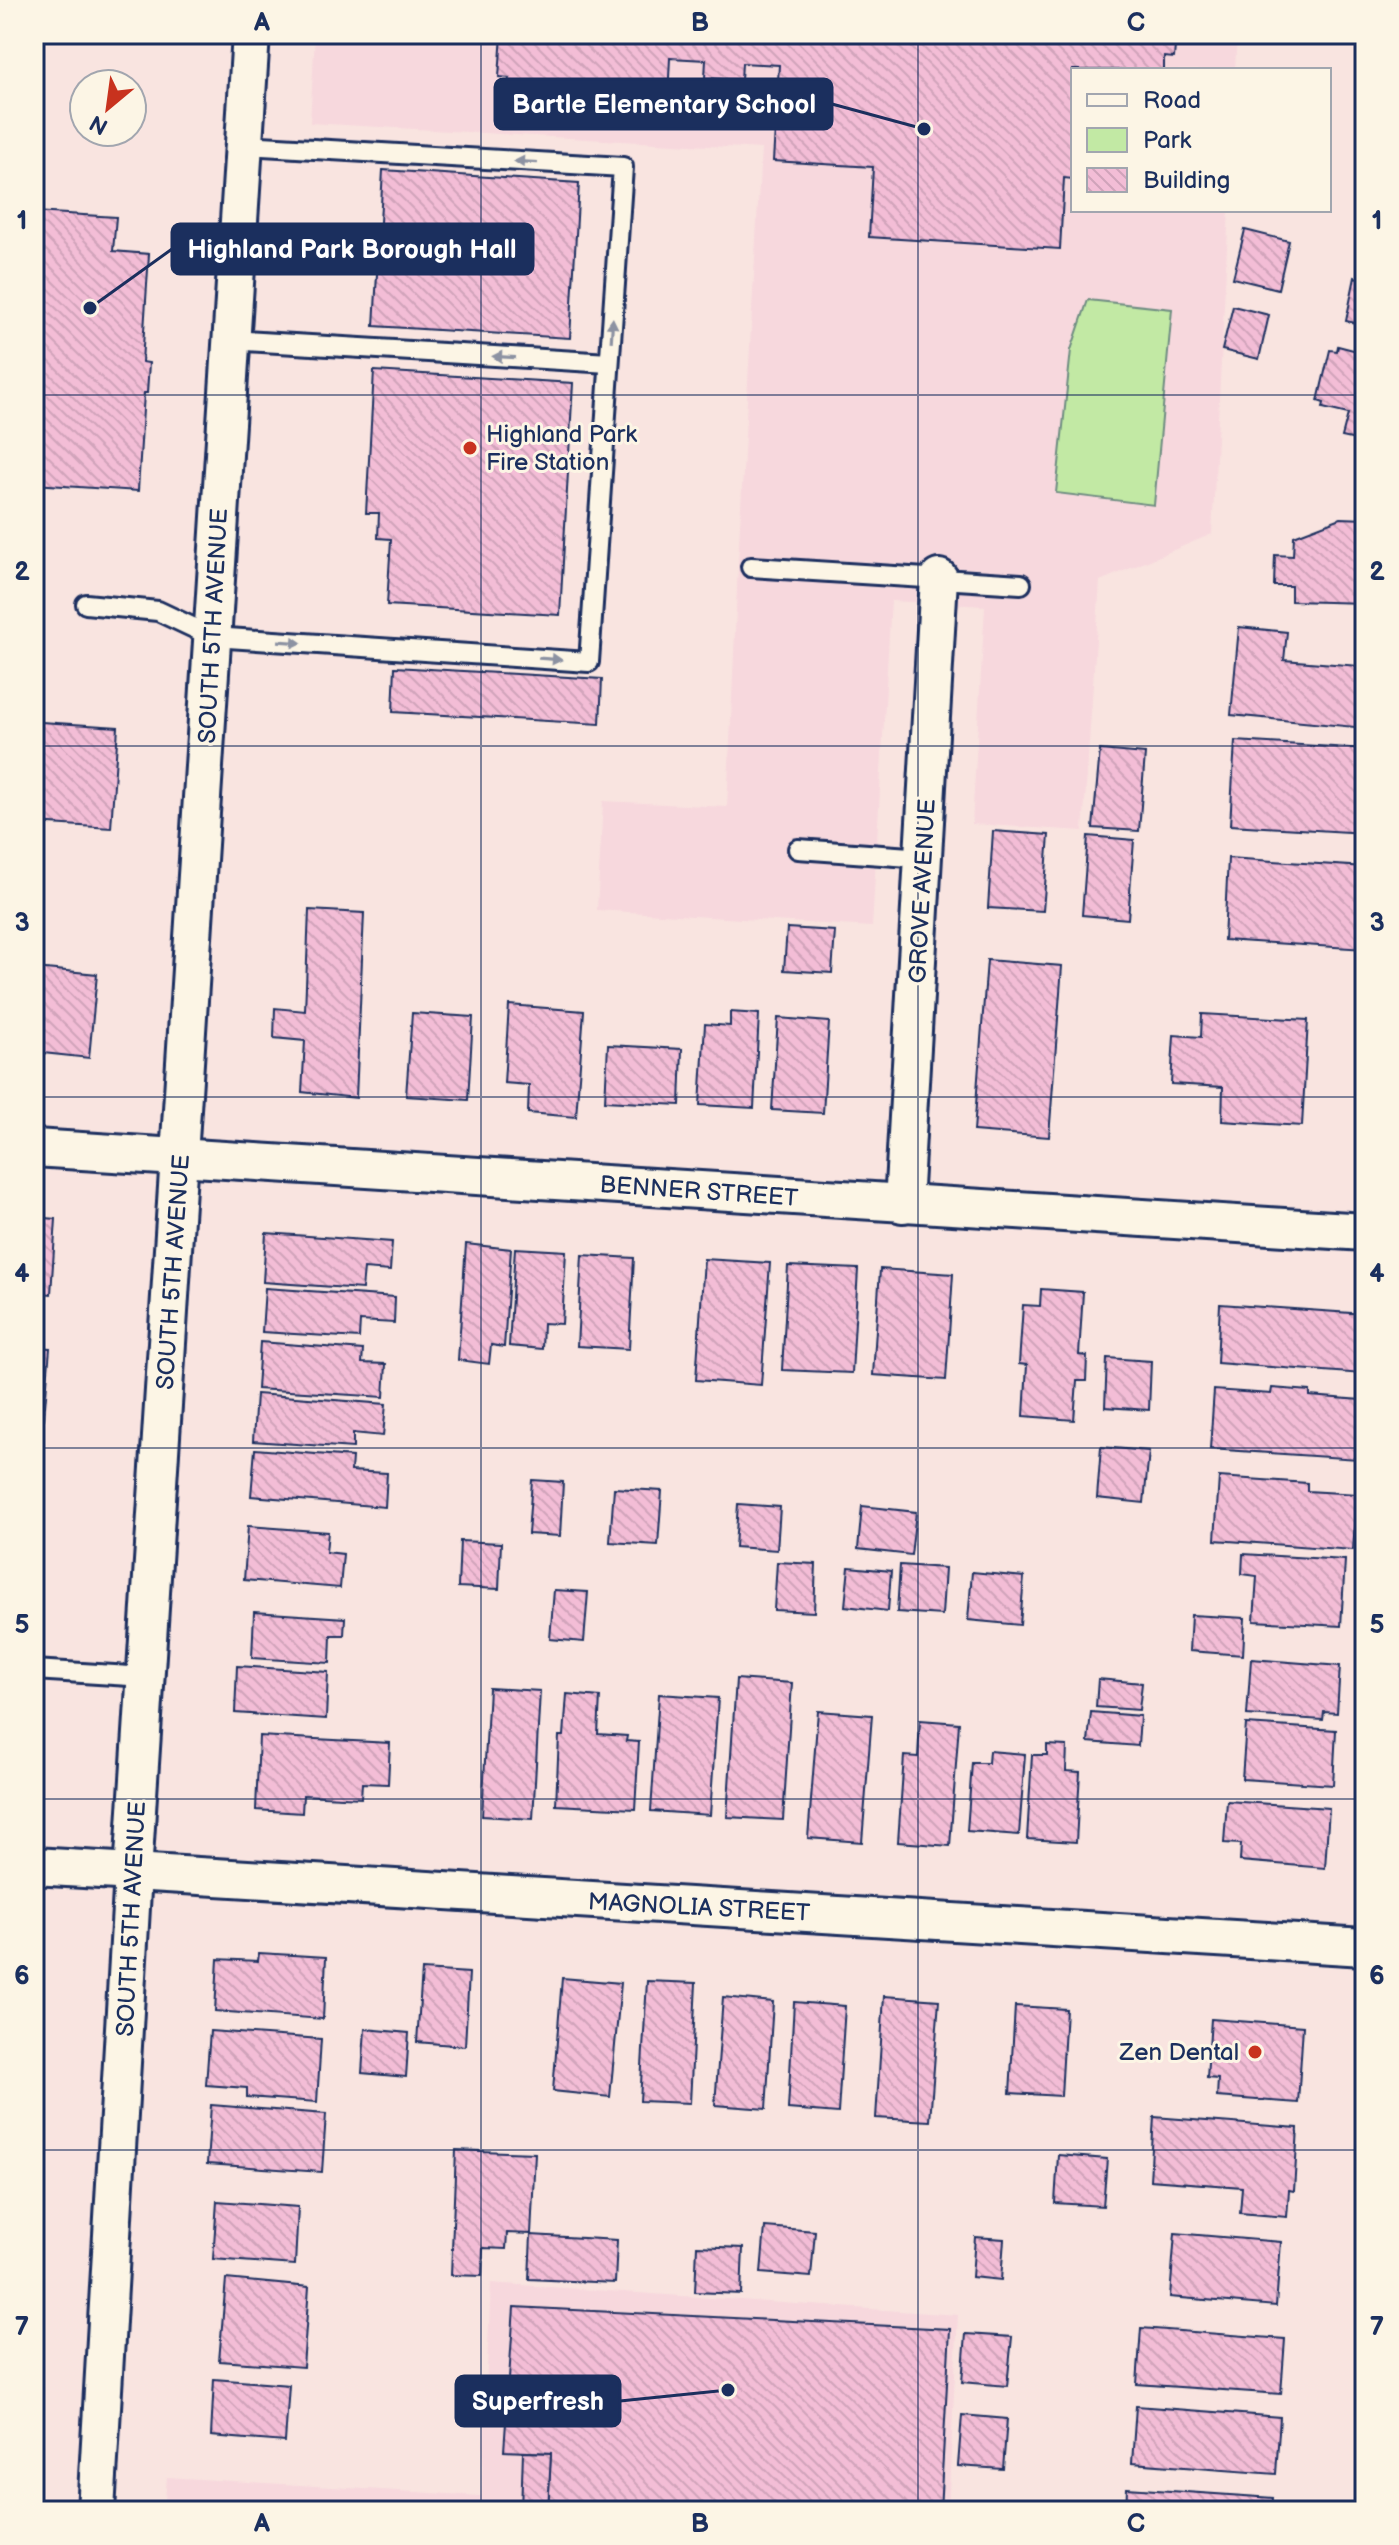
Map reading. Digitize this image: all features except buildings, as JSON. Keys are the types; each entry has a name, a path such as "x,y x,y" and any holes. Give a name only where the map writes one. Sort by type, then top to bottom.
{"street":[{"name":"SOUTH 5TH AVENUE","path":"96,2511 133,1873 251,34"},
{"name":"GROVE AVENUE","path":"903,1204 939,578"},
{"name":"BENNER STREET","path":"34,1148 1365,1232"},
{"name":"MAGNOLIA STREET","path":"34,1866 1365,1947"}],"lane":[{"path":"86,604 158,611 213,637 589,662 623,167 244,145"},
{"path":"230,340 609,363"},
{"path":"751,567 1021,584"},
{"path":"798,849 924,858"},
{"path":"34,1670 146,1677"}],"shaded area":[{"path":"315,34 1237,34 1235,68 1071,68 1071,212 1229,212 1212,534 1100,581 1083,831 972,824 985,606 891,601 872,927 597,910 603,801 727,807 761,149 310,123"},
{"path":"491,2283 958,2315 948,2511 164,2511 167,2477 481,2496"}],"green space":[{"path":"1088,300 1172,309 1154,505 1056,493 1071,350"}],"place":[{"name":"Bartle Elementary School","path":"924,129"},
{"name":"Highland Park Borough Hall","path":"90,308"},
{"name":"Highland Park Fire Station","path":"470,448"},
{"name":"Zen Dental","path":"1255,2052"},
{"name":"Superfresh","path":"728,2390"}]}
